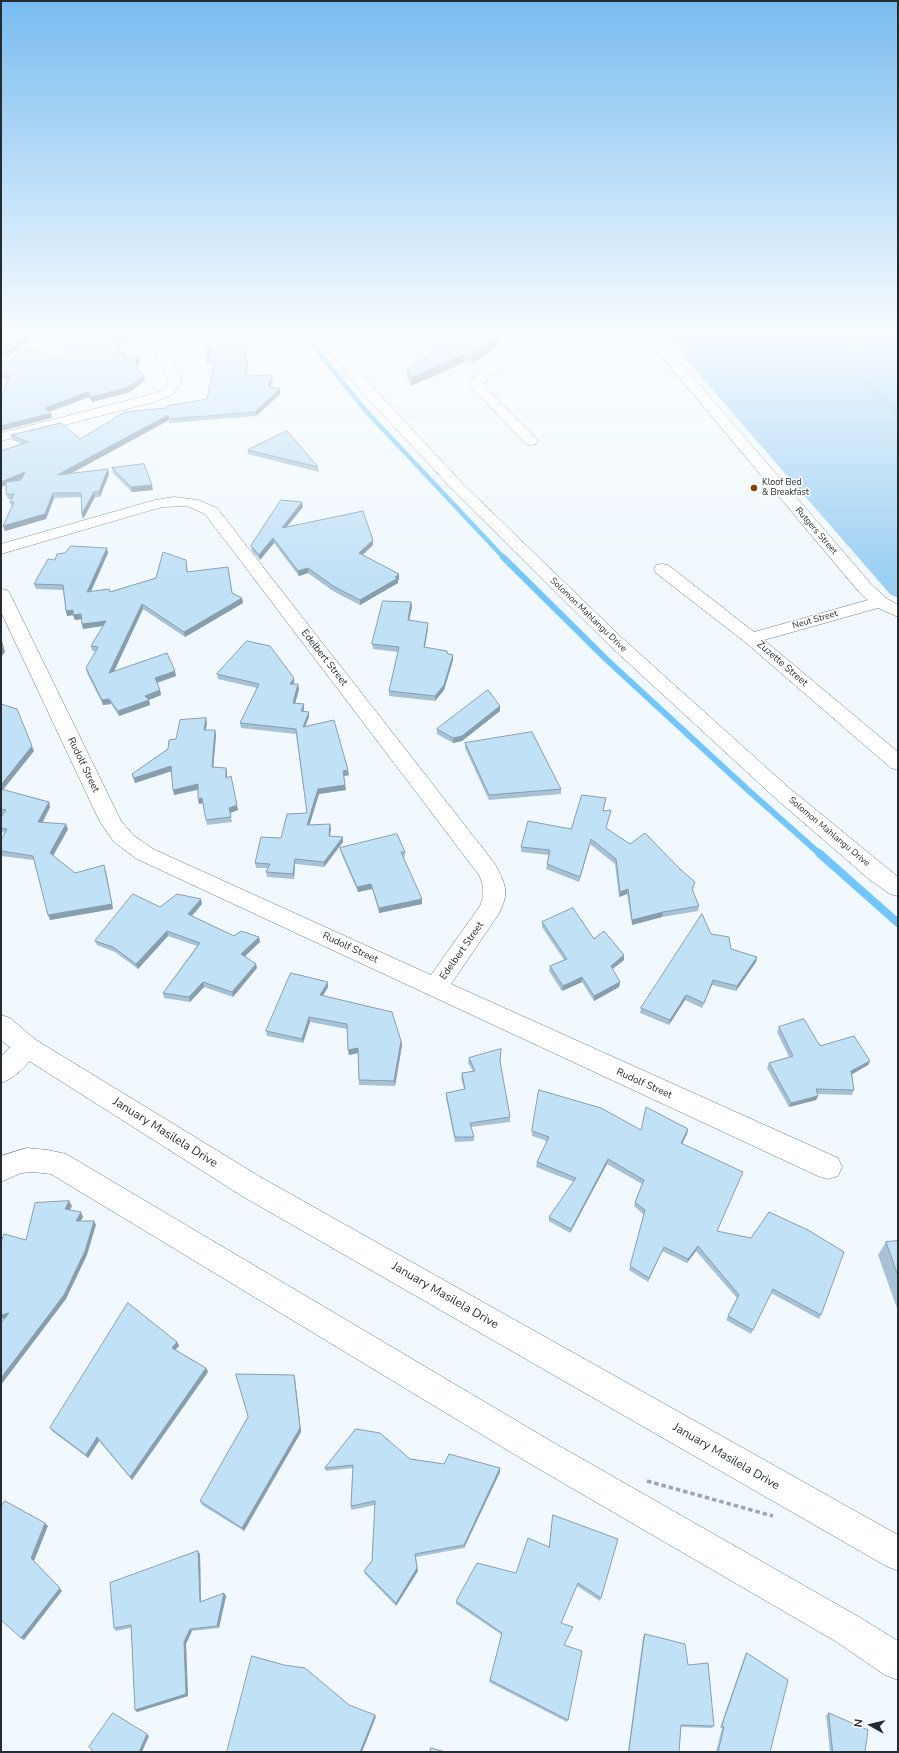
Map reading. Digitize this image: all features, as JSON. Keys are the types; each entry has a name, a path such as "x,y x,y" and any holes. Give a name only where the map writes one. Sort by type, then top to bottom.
{"street":[{"path":"1,437 88,415"},
{"name":"Solomon Mahlangu Drive","path":"391,415 458,488 614,641 781,792 878,874 898,894"},
{"path":"505,415 531,441"},
{"name":"Rutgers Street","path":"718,415 865,588 880,602 898,612"},
{"name":"Edelbert Street","path":"1,549 175,500 190,501 201,504 211,511 487,870 495,883 494,899 490,909 436,987"},
{"name":"Zuzette Street","path":"662,569 751,638 898,763"},
{"name":"Rudolf Street","path":"1,594 111,822 117,833 128,844 145,854 828,1167"},
{"name":"Neut Street","path":"751,638 880,602"},
{"name":"Solomon Mahlangu Drive","path":"878,874 898,888"},
{"name":"January Masilela Drive","path":"1,1025 27,1047 252,1187 898,1554"},
{"path":"1,1072 27,1047"},
{"path":"1,1170 16,1161 35,1159 56,1163 538,1451 847,1629 898,1662"}],"path":[{"path":"645,1481 775,1516"}],"shaded area":[{"path":"734,415 898,415 898,598 890,594"}],"building":[{"path":"1,415 44,415 1,426"},
{"path":"120,415 221,415 169,419 168,415 57,475 108,469 99,492 94,492 82,514 81,493 53,493 45,514 3,526 14,502 10,502 14,494 6,494 6,482 21,480 25,472 1,482 1,451 28,442 11,435 61,423 80,439"},
{"path":"287,431 318,467 248,450"},
{"path":"144,464 152,485 131,487 112,468"},
{"path":"281,500 302,502 282,528 363,511 373,540 359,553 399,574 395,577 398,578 360,600 333,586 308,568 298,571 273,538 259,555 251,546"},
{"path":"71,546 107,548 87,592 109,589 110,592 156,578 163,552 186,560 187,572 228,567 232,593 242,598 184,632 142,604 109,673 167,653 175,671 155,678 160,690 145,696 149,700 118,711 109,699 102,700 86,668 98,647 91,646 106,621 82,624 81,614 73,615 73,610 66,611 63,585 34,584 48,559 55,560 57,554 65,553"},
{"path":"383,601 411,602 408,620 428,623 424,647 447,651 448,654 453,655 444,685 435,696 389,691 399,647 372,644"},
{"path":"1,639 3,648 1,650"},
{"path":"247,641 270,646 294,678 290,684 298,684 293,703 304,704 301,711 309,712 303,727 334,720 348,770 343,771 345,785 318,789 307,825 330,824 329,836 343,837 324,862 295,859 293,874 266,872 270,864 255,863 261,837 281,838 287,814 307,813 296,729 240,723 259,684 217,674"},
{"path":"488,690 500,706 462,736 453,738 437,729"},
{"path":"1,704 17,709 32,746 1,785"},
{"path":"206,718 204,730 215,730 212,767 226,768 226,778 231,776 237,805 229,808 231,817 206,820 202,798 198,799 198,784 173,790 171,766 134,778 132,774 168,749 169,740 176,739 180,720"},
{"path":"532,732 561,789 489,795 465,743"},
{"path":"1,789 49,802 38,822 66,824 50,853 75,873 104,865 112,904 48,915 33,856 1,851 1,840 7,829 1,828 1,817 6,810 1,809"},
{"path":"582,795 606,798 603,811 611,810 606,828 630,844 645,833 681,870 695,882 692,889 699,906 663,912 632,920 628,889 620,892 616,859 591,839 580,877 547,864 550,850 521,847 528,821 571,829"},
{"path":"397,834 405,852 401,852 422,899 379,908 371,884 357,887 340,848"},
{"path":"133,894 160,907 177,894 201,899 188,914 234,936 241,931 259,937 241,954 256,964 232,992 203,982 189,997 163,993 200,943 167,931 136,964 113,947 95,941"},
{"path":"573,908 594,939 604,931 624,955 611,966 620,982 594,996 582,977 563,986 550,966 567,959 542,922"},
{"path":"702,914 711,934 729,937 731,949 757,957 737,986 713,980 704,1003 686,995 670,1020 641,1008"},
{"path":"291,973 328,982 320,995 392,1012 401,1041 394,1081 359,1080 358,1048 348,1050 347,1024 309,1017 302,1039 266,1031"},
{"path":"804,1019 820,1046 854,1036 870,1061 851,1071 854,1090 816,1089 818,1096 791,1103 769,1063 793,1056 779,1027"},
{"path":"501,1049 500,1061 510,1117 470,1123 474,1137 455,1137 446,1093 465,1089 462,1073 475,1071 469,1058"},
{"path":"539,1090 601,1108 641,1130 646,1107 688,1129 681,1143 743,1172 717,1231 751,1238 769,1212 808,1230 844,1252 821,1315 773,1289 753,1330 728,1316 739,1295 698,1246 688,1259 664,1247 649,1278 630,1266 645,1210 635,1202 644,1180 608,1159 571,1229 549,1217 576,1178 537,1162 549,1137 532,1131"},
{"path":"69,1201 65,1209 81,1212 76,1221 94,1221 85,1251 64,1295 1,1378 1,1323 9,1313 1,1315 1,1242 4,1234 26,1240 35,1203"},
{"path":"898,1241 898,1276 886,1242"},
{"path":"128,1303 177,1342 172,1348 206,1368 130,1477 97,1437 86,1455 50,1428"},
{"path":"236,1374 294,1375 300,1428 242,1528 200,1501 248,1417"},
{"path":"356,1429 380,1433 410,1459 444,1464 449,1454 500,1468 464,1545 415,1554 417,1568 396,1603 364,1571 372,1561 375,1501 351,1506 353,1465 325,1468"},
{"path":"5,1501 45,1523 31,1558 60,1588 21,1638 1,1620 1,1507"},
{"path":"553,1515 618,1539 601,1598 578,1583 561,1623 573,1627 564,1645 582,1651 568,1720 490,1680 502,1633 456,1601 477,1563 516,1573 528,1538 549,1547"},
{"path":"198,1551 200,1602 224,1593 217,1626 190,1629 184,1642 186,1694 135,1710 131,1625 114,1628 110,1583"},
{"path":"645,1634 685,1644 688,1665 708,1663 714,1726 681,1725 679,1752 629,1752"},
{"path":"747,1653 788,1680 770,1752 718,1752 724,1727 722,1726"},
{"path":"252,1656 284,1665 305,1668 349,1705 375,1715 360,1752 227,1752"},
{"path":"113,1713 147,1734 139,1752 94,1752 89,1747"},
{"path":"829,1713 868,1730 865,1752 833,1752"},
{"path":"431,1748 446,1752 430,1752"}],"waterway":[{"path":"370,415 504,558"},
{"path":"504,558 606,659 820,854"},
{"path":"819,853 898,923"}],"place":[{"name":"Kloof Bed & Breakfast","path":"754,488"}]}
